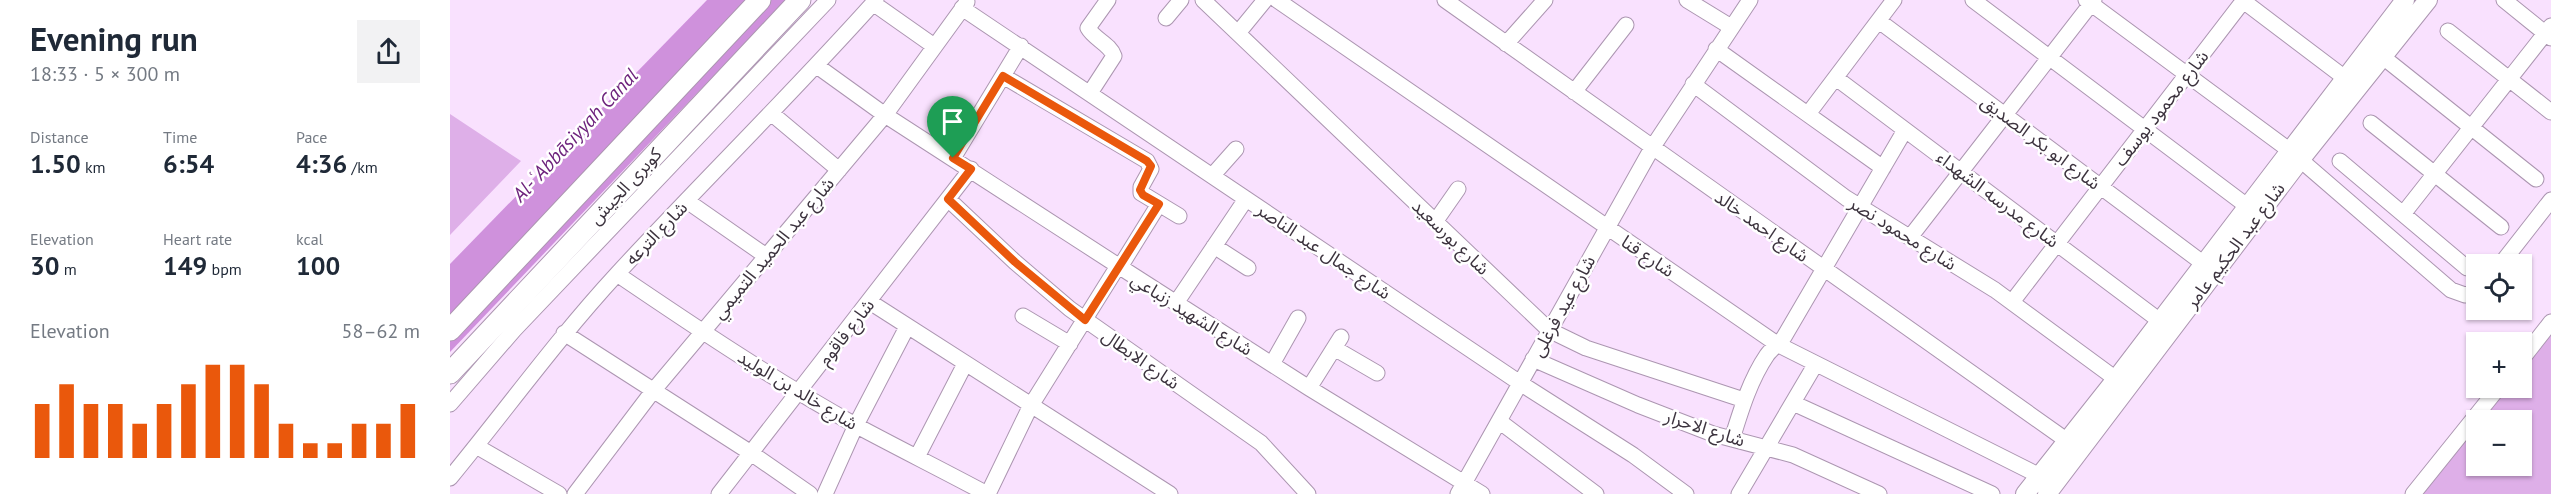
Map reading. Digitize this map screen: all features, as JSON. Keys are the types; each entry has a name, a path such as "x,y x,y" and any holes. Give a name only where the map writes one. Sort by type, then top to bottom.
{"main road":[{"name":"كوبرى الجيش","path":"450,330 760,0"},
{"name":"كوبرى الجيش","path":"450,373 800,0"}],"street":[{"path":"450,404 514,330 828,0"},
{"path":"1090,93 1114,56 1113,51 1088,28 1108,0"},
{"path":"1166,18 1181,0"},
{"name":"شارع بورسعيد","path":"1203,0 1549,330 1586,348 1744,400"},
{"path":"1238,33 1265,0"},
{"name":"شارع قنا","path":"1276,0 1777,344 2048,489"},
{"name":"شارع احمد خالد","path":"1445,0 2074,446"},
{"path":"1506,44 1545,0"},
{"path":"1688,0 1731,27"},
{"name":"شارع عيد فرغلى","path":"1462,488 1652,148 1750,0"},
{"path":"1808,114 1894,0"},
{"path":"1973,0 2247,206"},
{"path":"2243,0 2345,78"},
{"name":"شارع محمود يوسف","path":"2012,302 2243,0"},
{"name":"شارع عبد الحكيم عامر","path":"2074,446 2295,155 2345,78 2405,0"},
{"path":"2403,214 2509,79 2549,33 2504,0"},
{"path":"874,1 934,46"},
{"name":"شارع الترعه","path":"450,478 564,333 617,274 817,66 874,1"},
{"path":"1911,236 2091,1 2295,155 2451,290 2466,295"},
{"name":"شارع عبد الحكيم عامر","path":"2025,494 2048,489 2116,379 2247,206 2383,57 2424,2"},
{"name":"شارع جمال عبد الناصر","path":"965,4 1021,46 1212,176 1520,383 1633,455 1686,494"},
{"name":"شارع عبد الحميد التميمي","path":"574,494 653,391 885,116 965,4"},
{"name":"شارع ابو بكر الصديق","path":"1879,21 2204,264"},
{"path":"1574,92 1626,25"},
{"path":"2448,31 2551,112"},
{"path":"953,158 1021,46"},
{"path":"1716,49 1883,168"},
{"path":"2383,57 2536,179"},
{"name":"شارع الشهيد زنباعي","path":"817,66 885,116 971,169 1462,488 1482,494"},
{"path":"1003,76 1147,161 1151,169 1140,190 1143,195 1179,216"},
{"name":"شارع مدرسه الشهداء","path":"1836,78 2160,321"},
{"name":"شارع محمود نصر","path":"1693,84 1860,207 1911,236 2012,302 2116,379"},
{"path":"771,114 839,170"},
{"path":"2371,123 2501,227"},
{"path":"1732,439 1744,400 1766,356 1784,337 1905,130"},
{"path":"1212,176 1236,149"},
{"path":"2340,161 2466,267"},
{"name":"شارع فاقوم","path":"719,494 971,169"},
{"path":"1435,222 1458,189"},
{"name":"شارع الابطال","path":"948,199 1022,269 1085,320 1262,443 1308,494"},
{"path":"1176,303 1246,199"},
{"path":"2509,254 2551,200"},
{"path":"687,201 766,256"},
{"path":"987,494 1030,406 1159,204"},
{"path":"1214,246 1248,268"},
{"name":"شارع خالد بن الوليد","path":"617,274 702,332 800,392 856,425 987,494"},
{"path":"870,302 1170,494"},
{"path":"1023,316 1070,344"},
{"path":"1272,364 1298,318"},
{"path":"2532,346 2551,322"},
{"path":"825,494 856,425 907,327"},
{"path":"564,333 751,453 810,494"},
{"path":"1309,388 1337,343 1377,374"},
{"name":"شارع الاحرار","path":"1533,359 1638,405 1732,439 1792,455 1879,494"},
{"path":"917,457 965,364"},
{"path":"1739,494 1815,365"},
{"path":"2413,494 2490,398"},
{"path":"1793,403 1992,494"},
{"path":"1499,421 1596,494"},
{"path":"476,446 559,494"}],"shaded area":[{"path":"707,0 786,0 450,352 450,264"},
{"path":"450,114 521,161 450,235"},
{"path":"2551,334 2551,494 2422,494 2466,439 2466,476 2532,476 2532,410 2490,410 2500,398 2532,398 2532,358"}],"route":[{"path":"1003,76 1147,161 1151,169 1140,190 1143,195 1159,204 1085,320 1015,262 948,199 971,169 953,158 1003,76"}],"water label":[{"name":"Al-ʿAbbāsiyyah Canal","path":"575,135"}]}
